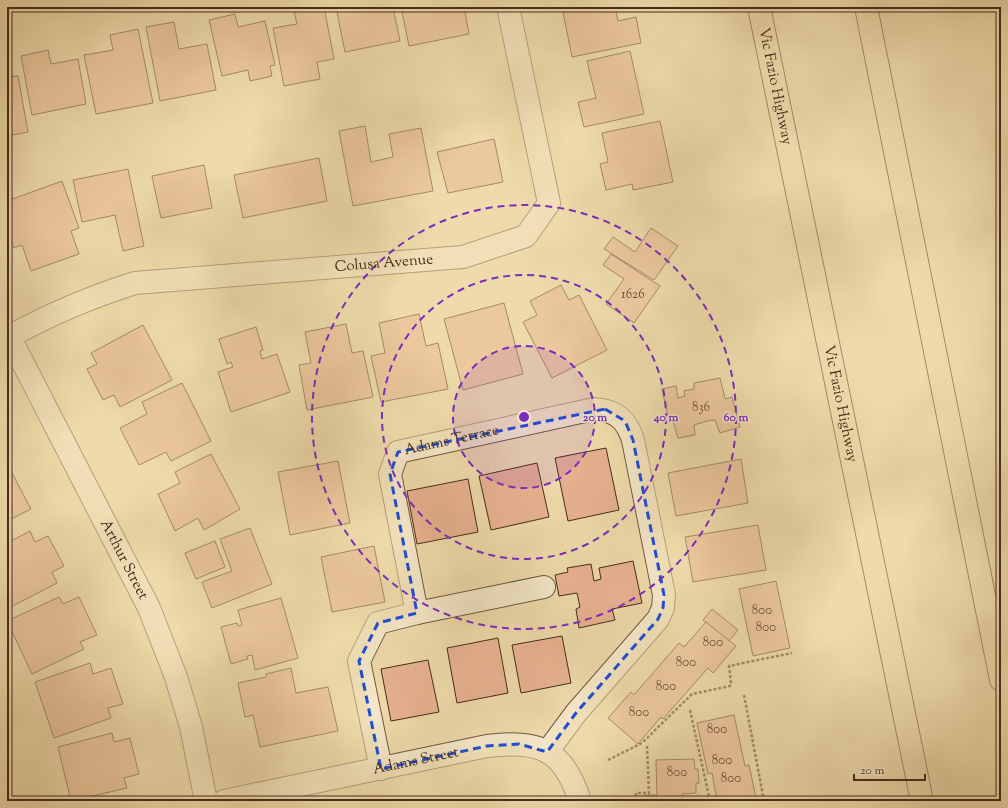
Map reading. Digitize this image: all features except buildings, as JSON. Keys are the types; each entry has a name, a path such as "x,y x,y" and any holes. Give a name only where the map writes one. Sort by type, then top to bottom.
{"highway":[{"name":"Vic Fazio Highway","path":"759,7 922,801"},
{"path":"866,7 1001,680"}],"street":[{"name":"Colusa Avenue","path":"8,334 94,296 135,283 463,257 526,236 549,203 508,7"},
{"name":"Arthur Street","path":"8,334 149,608 166,649 191,727 206,801"},
{"name":"Adams Terrace","path":"417,613 390,474 398,452 594,409 606,409 617,414 625,421 630,430 635,448 664,596 663,608 658,619 576,713 548,752"},
{"path":"381,769 359,662 378,622 544,587"},
{"name":"Adams Street","path":"224,801 505,744 531,745 548,752 560,761 568,771 575,784 580,801"}],"path":[{"path":"608,760 642,743 692,694 730,686 729,666 792,653"},
{"path":"744,695 764,801"},
{"path":"690,710 710,801"},
{"path":"636,801 636,793 649,793 647,746"}],"highlighted area":[{"path":"605,409 625,421 633,440 664,595 663,608 658,619 576,713 547,752 519,744 487,746 381,769 359,661 378,623 417,613 390,474 398,452"}]}
